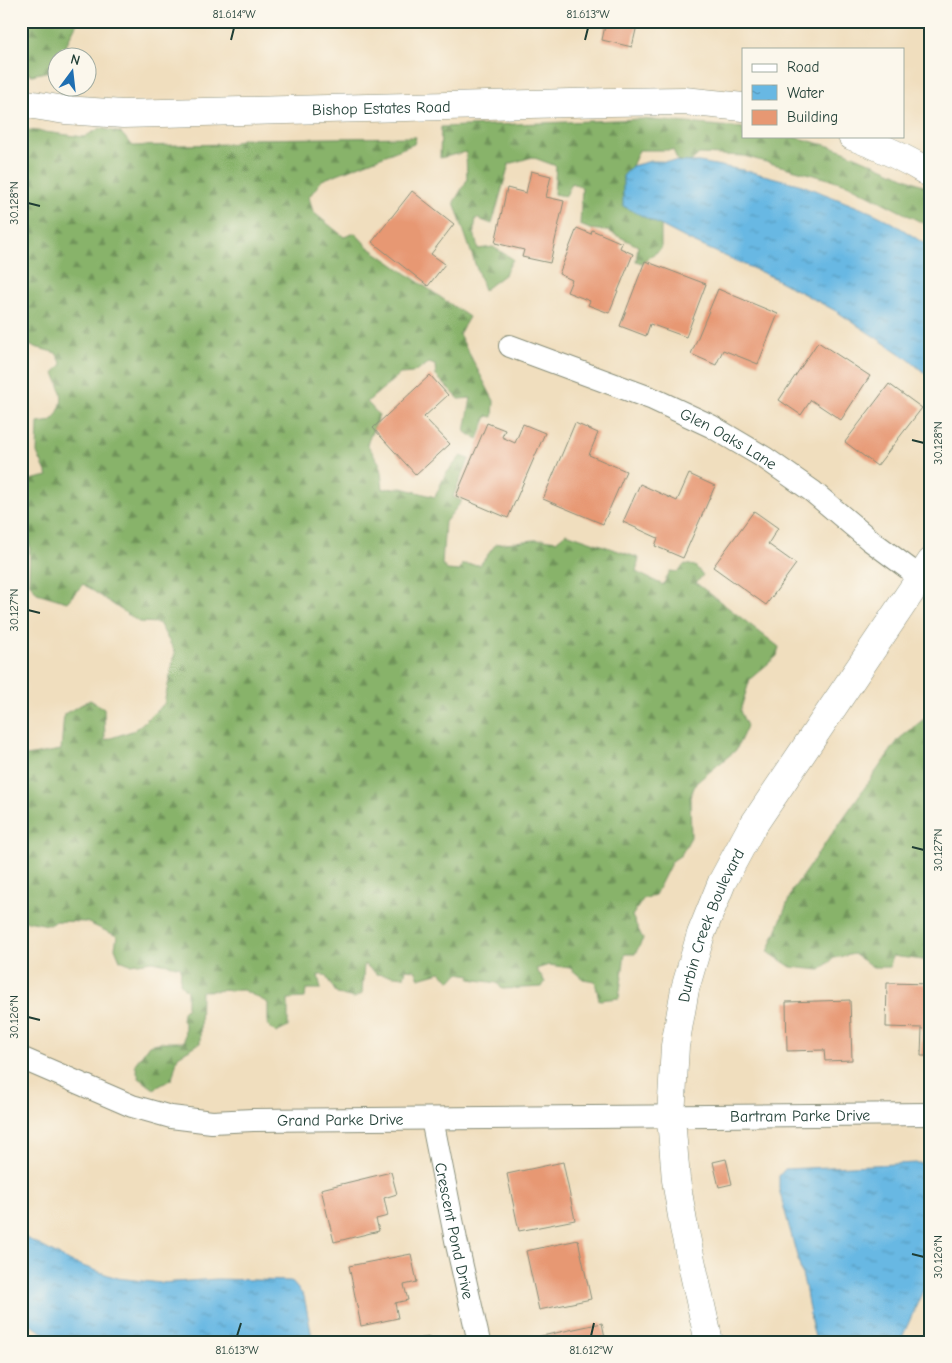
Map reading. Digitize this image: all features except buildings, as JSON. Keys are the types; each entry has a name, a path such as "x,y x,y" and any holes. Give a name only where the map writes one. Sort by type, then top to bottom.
{"street":[{"name":"Bishop Estates Road","path":"21,103 65,110 123,114 618,101 684,101 742,107"},
{"path":"858,138 931,174"},
{"name":"Glen Oaks Lane","path":"510,346 653,399 711,426 766,458 804,486 870,540 927,574"},
{"name":"Durbin Creek Boulevard","path":"709,1342 684,1228 676,1180 671,1116 675,1046 685,989 701,934 722,882 750,830 927,574"},
{"name":"Grand Parke Drive","path":"21,1058 132,1106 171,1117 212,1122 671,1116"},
{"name":"Bartram Parke Drive","path":"671,1116 931,1114"},
{"name":"Crescent Pond Drive","path":"432,1119 479,1342"}],"green space":[{"path":"21,21 78,21 64,48 48,48 48,71 32,75 21,70"},
{"path":"642,119 742,128 742,138 798,138 837,148 922,185 931,192 931,228 847,184 744,156 699,154 690,162 678,161 673,150 639,150 632,166 623,176 624,206 661,225 661,249 642,263 636,261 638,246 608,231 590,229 580,225 582,187 571,183 566,196 554,194 556,166 532,157 509,164 492,224 476,218 474,232 478,249 493,247 513,259 505,274 484,290 454,202 467,180 466,152 440,158 441,127"},
{"path":"100,128 121,133 133,146 231,144 242,139 416,137 414,144 322,180 309,197 313,212 344,237 355,233 368,247 469,317 459,334 494,401 493,417 487,416 478,439 465,432 471,398 459,399 436,376 435,365 429,363 412,373 400,374 367,402 379,415 367,444 380,464 383,489 402,488 435,497 445,475 461,456 469,459 453,497 462,501 445,522 442,564 447,570 460,571 462,564 480,565 496,544 544,539 556,541 566,533 639,558 636,572 663,585 670,571 678,572 685,564 695,566 703,575 696,583 779,647 777,656 750,679 740,711 747,726 736,750 696,783 690,797 691,837 681,855 672,861 655,895 643,899 632,916 643,939 635,954 625,954 619,998 599,1000 595,981 583,979 570,968 549,965 536,969 545,982 542,987 502,989 497,983 470,979 471,975 458,973 451,981 440,972 419,978 415,970 406,969 404,977 377,974 364,964 362,994 354,998 337,994 325,975 318,975 321,989 306,989 305,998 288,999 288,1027 276,1033 268,1025 268,1003 243,990 201,991 200,1043 178,1056 172,1079 154,1089 139,1078 135,1064 149,1045 163,1042 184,1042 185,1025 182,1020 183,1012 187,1008 187,991 180,983 181,967 153,961 130,964 120,960 115,948 117,936 86,922 56,921 49,925 21,920 21,757 61,750 64,714 90,700 104,708 105,740 135,730 164,704 175,652 159,623 139,622 83,584 67,602 37,593 29,582 30,546 21,524 21,482 48,476 37,453 38,423 52,421 59,408 62,398 54,373 62,364 56,353 21,343 21,129 84,137"},
{"path":"931,715 931,961 892,956 890,967 873,967 854,954 834,958 820,970 791,967 768,952 793,889 899,739"}],"water":[{"path":"651,161 699,162 748,171 802,185 873,213 893,223 931,248 931,377 908,359 836,311 770,276 691,241 623,206 623,176 632,166"},
{"path":"931,1164 931,1273 900,1342 816,1342 805,1286 779,1189 779,1176 785,1169"},
{"path":"21,1235 71,1262 117,1278 161,1283 217,1279 291,1281 304,1296 313,1342 59,1342 21,1319"}]}
